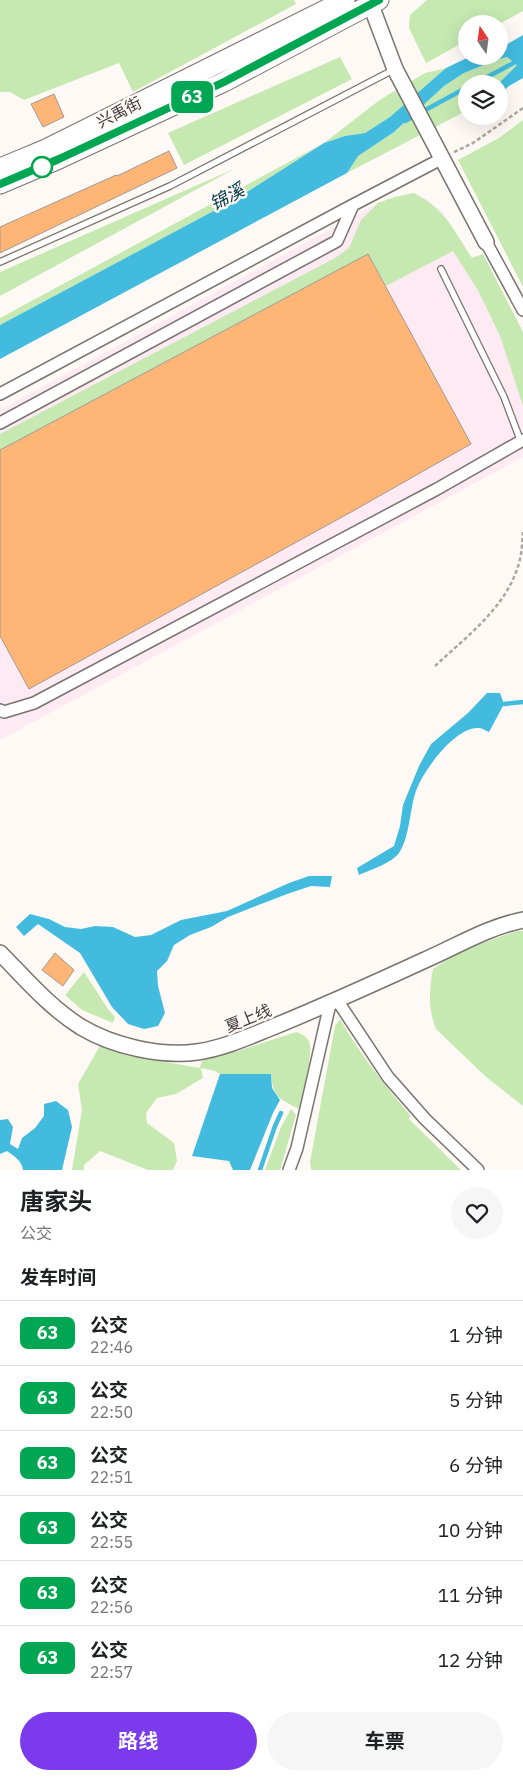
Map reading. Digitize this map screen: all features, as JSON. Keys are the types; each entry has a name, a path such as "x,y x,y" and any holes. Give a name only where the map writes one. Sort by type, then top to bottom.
{"main road":[{"name":"兴禹街","path":"0,168 46,149 345,0"},
{"name":"兴禹街","path":"0,184 59,159 224,82 373,2"}],"street":[{"path":"373,2 398,75 523,310"},
{"path":"0,394 353,205 438,152"},
{"path":"0,423 337,241 353,205"},
{"path":"0,710 4,712 34,703 522,441"},
{"name":"夏上线","path":"0,953 38,993 64,1016 83,1028 114,1042 135,1048 176,1054 222,1047 334,1002 489,930 523,920"},
{"path":"289,1170 297,1148 334,1002"},
{"path":"334,1002 388,1078 425,1119 478,1170"}],"lane":[{"path":"0,262 170,186 398,75"},
{"path":"441,269 504,397 522,441"}],"path":[{"path":"438,152 472,143 523,108"},
{"path":"434,666 487,617 504,596 519,562 523,532"}],"shaded area":[{"path":"414,193 429,201 443,213 472,258 483,254 523,332 523,457 0,740 0,410 378,203"}],"green space":[{"path":"0,0 294,0 296,4 133,92 119,63 24,100 10,92 0,92"},
{"path":"427,0 523,0 523,11 508,19 508,15 458,15 458,45 426,63 409,28 410,15"},
{"path":"340,57 352,79 184,165 168,133"},
{"path":"508,58 517,65 507,75 461,75 484,65 508,65"},
{"path":"446,68 390,117 365,133 345,136 324,143 381,99 425,73"},
{"path":"458,77 458,115 347,173 357,156 394,132 444,86"},
{"path":"523,120 523,287 458,160 499,138"},
{"path":"324,143 236,199 0,325 0,318"},
{"path":"236,168 0,296 0,272"},
{"path":"414,193 425,199 441,213 454,229 472,258 483,254 523,332 523,406 500,336 479,292 453,251 386,286 368,254 0,450 0,434 335,258 349,248 361,220 378,203"},
{"path":"517,931 523,931 523,1106 485,1076 436,1029 433,1022 430,999 433,969 463,952"},
{"path":"84,972 115,1017 113,1023 82,1010 65,995"},
{"path":"340,1019 373,1069 411,1116 409,1119 461,1170 311,1170 310,1162 335,1026"},
{"path":"296,1032 307,1038 310,1045 308,1067 299,1109 286,1103 275,1093 271,1074 220,1074 201,1068 203,1078 176,1094 157,1098 146,1113 147,1123 174,1143 177,1161 173,1170 148,1170 100,1151 84,1165 84,1170 72,1170 82,1110 78,1084 101,1044 125,1055 200,1068 202,1060 238,1051"},
{"path":"291,1109 296,1115 280,1170 265,1170 281,1127"}],"water":[{"path":"523,35 523,78 508,87 507,75 517,65 508,58 508,44"},
{"path":"458,62 458,65 484,65 458,75 444,86 394,132 358,156 347,173 0,359 0,325 236,199 324,143 345,136 365,133 390,117 446,68"},
{"path":"487,693 500,693 504,704 489,732 480,728 470,729 450,742 440,752 418,785 405,840 399,853 386,863 359,875 357,868 394,846 400,826 403,805 419,766 431,744 468,713"},
{"path":"309,876 332,876 330,887 311,886 287,894 228,917 211,927 190,935 174,945 167,961 157,971 158,986 165,1013 158,1026 144,1029 128,1024 112,1007 80,953 38,924 24,936 16,927 30,914 49,919 65,927 81,929 95,926 113,927 135,937 151,935 181,920 227,911"},
{"path":"220,1074 271,1074 272,1088 280,1100 250,1170 233,1170 229,1161 192,1156"},
{"path":"56,1101 68,1110 72,1127 62,1170 23,1170 19,1161 7,1151 0,1154 0,1120 8,1119 13,1127 10,1144 18,1149 22,1138 35,1128 44,1116 44,1104"}],"building":[{"path":"54,94 64,117 43,127 31,104"},
{"path":"169,151 177,168 0,253 0,227"},
{"path":"368,254 471,444 29,689 0,636 0,450"},
{"path":"55,953 74,970 63,986 42,970"}],"waterway":[{"name":"锦溪","path":"491,75 523,58"},
{"name":"锦溪","path":"405,121 458,92"},
{"path":"504,704 523,702"},
{"path":"260,1170 281,1113"}],"bus line":[{"name":"63","path":"0,184 59,159 224,82 379,0"}]}
